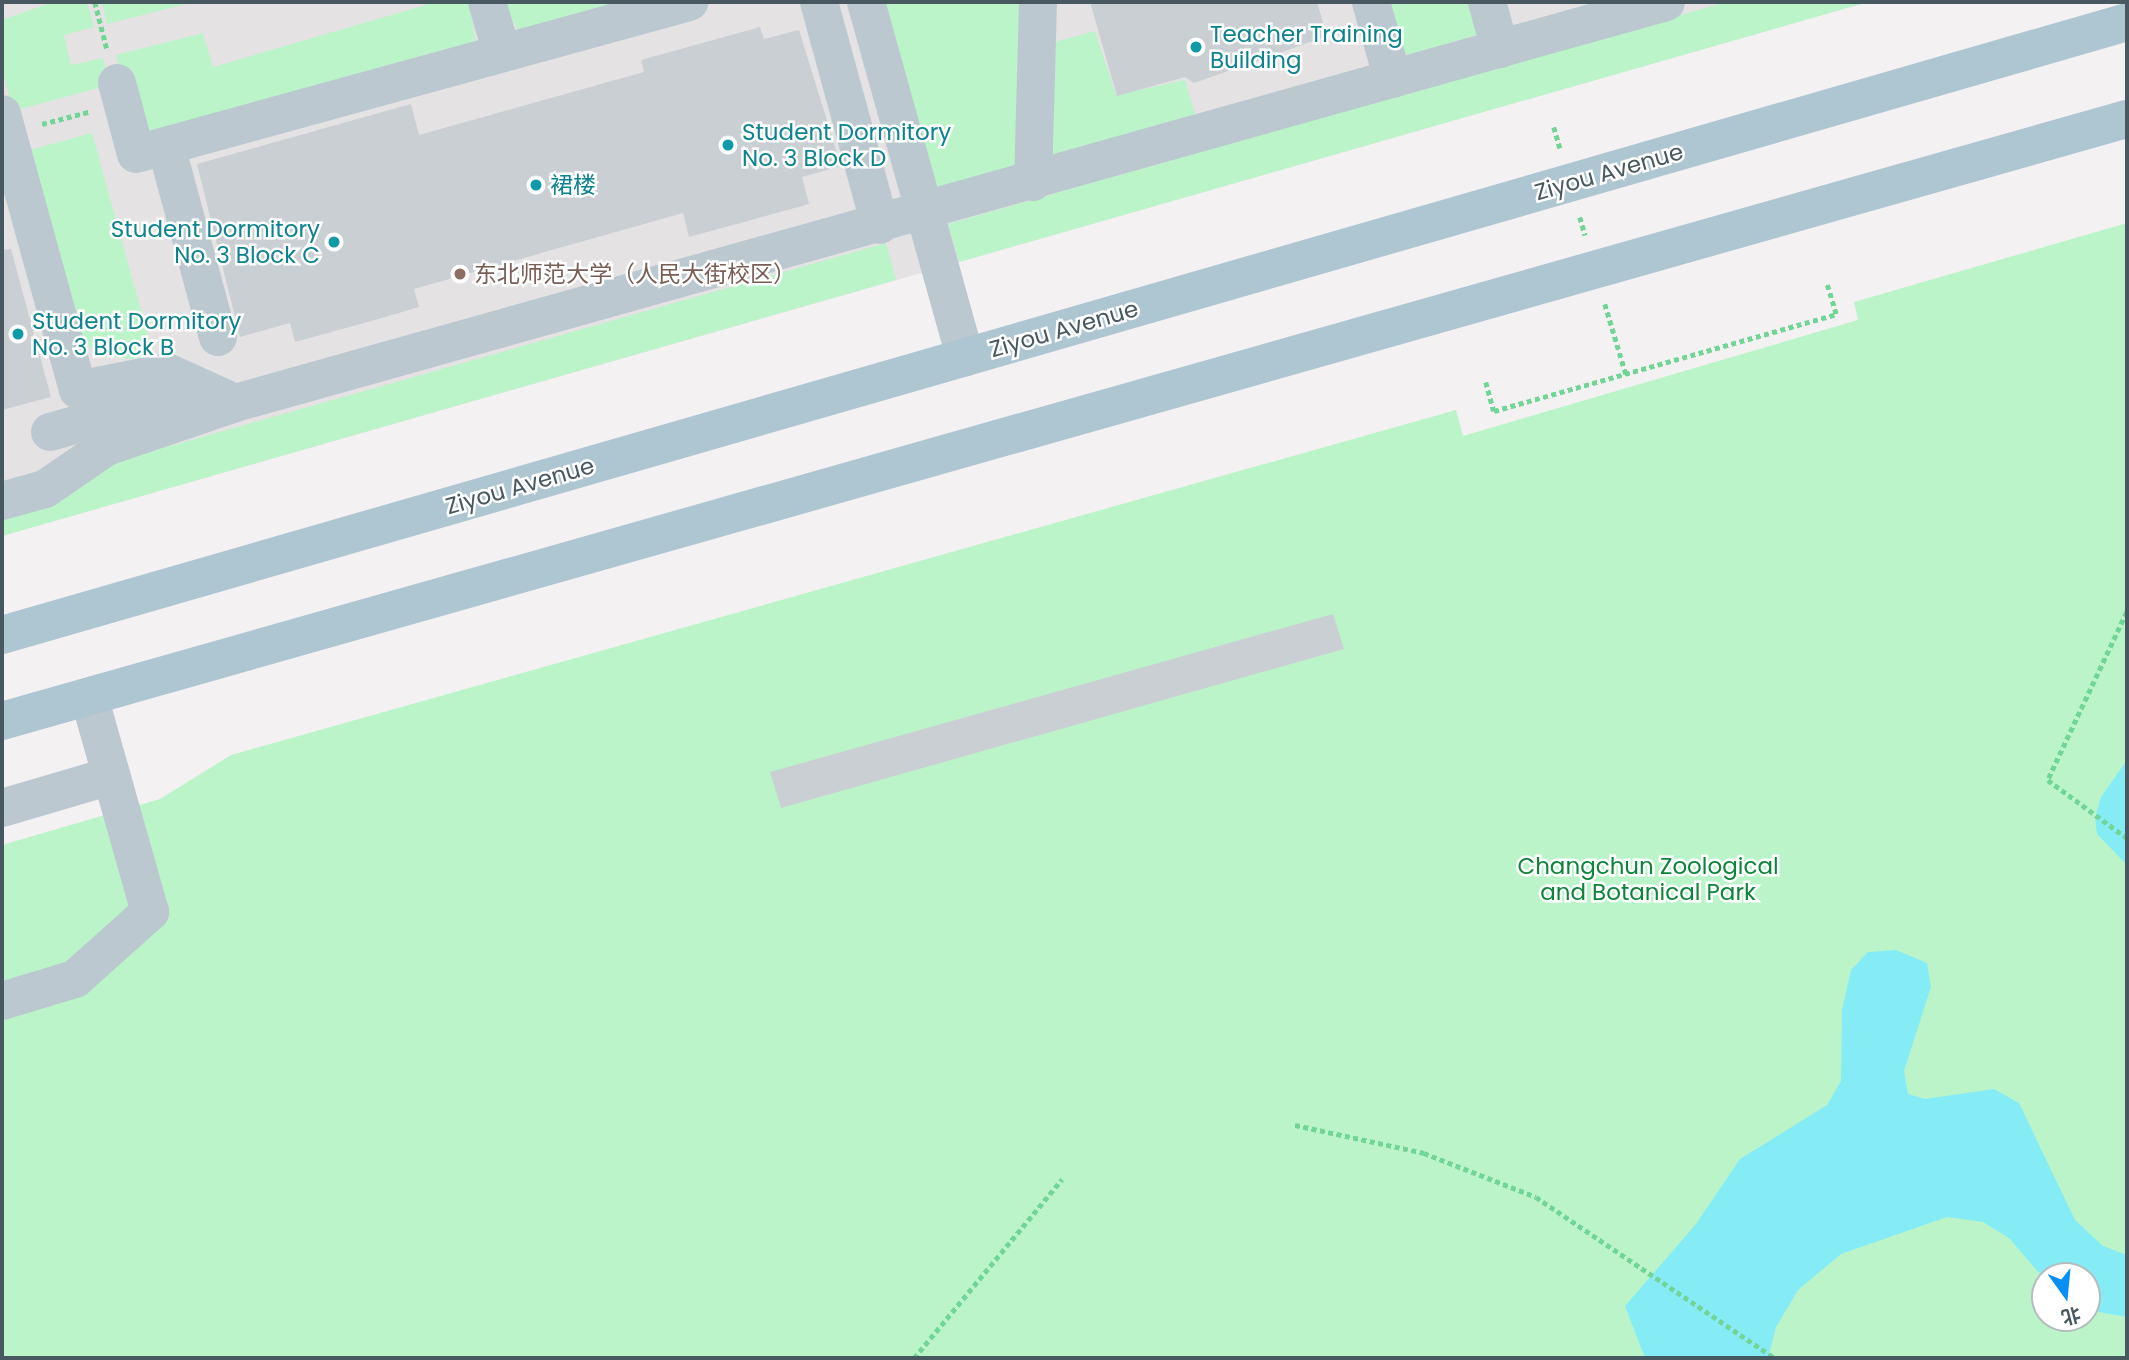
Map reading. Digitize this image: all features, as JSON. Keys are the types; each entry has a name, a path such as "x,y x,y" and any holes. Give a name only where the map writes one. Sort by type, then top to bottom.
{"main road":[{"name":"Ziyou Avenue","path":"2,635 2127,22"},
{"path":"2,721 2127,119"}],"street":[{"path":"487,2 502,53"},
{"path":"116,80 136,154 689,2"},
{"path":"819,2 880,225"},
{"path":"866,2 965,357"},
{"path":"1033,182 1038,2"},
{"path":"1371,2 1393,79"},
{"path":"1487,2 1500,49"},
{"path":"2,501 46,489 106,447 235,403 925,213 1666,2"},
{"path":"4,124 13,196 78,390 147,371 167,372 235,403"},
{"path":"166,146 218,337"},
{"path":"50,432 171,398 235,403"},
{"path":"2,1001 75,979 150,912 89,696"},
{"path":"2,808 111,776"}],"path":[{"path":"4,124 116,80 95,2"},
{"path":"1486,382 1494,411 1836,314 1826,284"},
{"path":"2127,612 2048,780 2127,838"},
{"path":"1295,1125 1480,1170 1536,1197 1775,1358"},
{"path":"914,1358 1062,1179"}],"shaded area":[{"name":"东北师范大学（人民大街校区）","path":"2,2 1868,2 2,536"}],"green space":[{"path":"53,2 87,2 94,27 64,35 71,65 103,58 110,85 13,111 2,68 2,20"},
{"path":"102,2 194,2 107,24"},
{"path":"436,2 469,2 476,41 146,133 136,127 116,55 203,33 213,67"},
{"path":"502,2 621,2 518,30"},
{"path":"882,2 1019,2 1019,167 945,191 934,186"},
{"path":"1388,2 1473,2 1478,34 1411,56 1404,52"},
{"path":"1726,2 1868,2 959,262 948,224"},
{"path":"1095,31 1116,95 1185,80 1196,117 1053,155 1051,43"},
{"path":"92,133 153,354 132,359 102,356 82,340 26,151"},
{"name":"Changchun Zoological and Botanical Park","path":"2127,223 2127,1358 2,1358 2,845 160,799 231,755 1456,410 1463,436 1858,320 1854,302"},
{"path":"886,243 896,280 2,536 2,516 114,462"}],"water":[{"path":"2127,760 2127,865 2097,834 2095,818 2101,797"},
{"path":"1896,950 1927,963 1931,987 1904,1071 1908,1094 1925,1099 1994,1089 2019,1103 2075,1220 2103,1246 2127,1255 2127,1317 2101,1312 2101,1262 2031,1264 2009,1238 1983,1222 1947,1217 1841,1254 1798,1290 1776,1327 1768,1358 1645,1358 1625,1306 1696,1224 1740,1159 1827,1105 1841,1081 1842,1010 1851,970 1868,952"}],"building":[{"name":"Teacher Training Building","path":"1090,2 1317,2 1327,36 1194,83 1185,77 1117,96"},
{"path":"760,27 764,39 799,30 841,166 802,177 809,204 689,237 683,213 414,289 419,307 375,320 295,342 290,323 240,337 197,164 411,104 419,135 644,72 641,60"},
{"name":"Student Dormitory No. 3 Block B","path":"11,249 51,397 2,410 2,250"},
{"path":"1333,614 1344,649 781,808 770,772"}],"place":[{"name":"Teacher Training Building","path":"1196,47"},
{"name":"Student Dormitory No. 3 Block D","path":"728,145"},
{"name":"裙楼","path":"536,185"},
{"name":"Student Dormitory No. 3 Block C","path":"334,242"},
{"name":"东北师范大学（人民大街校区）","path":"460,274"},
{"name":"Student Dormitory No. 3 Block B","path":"18,334"}]}
